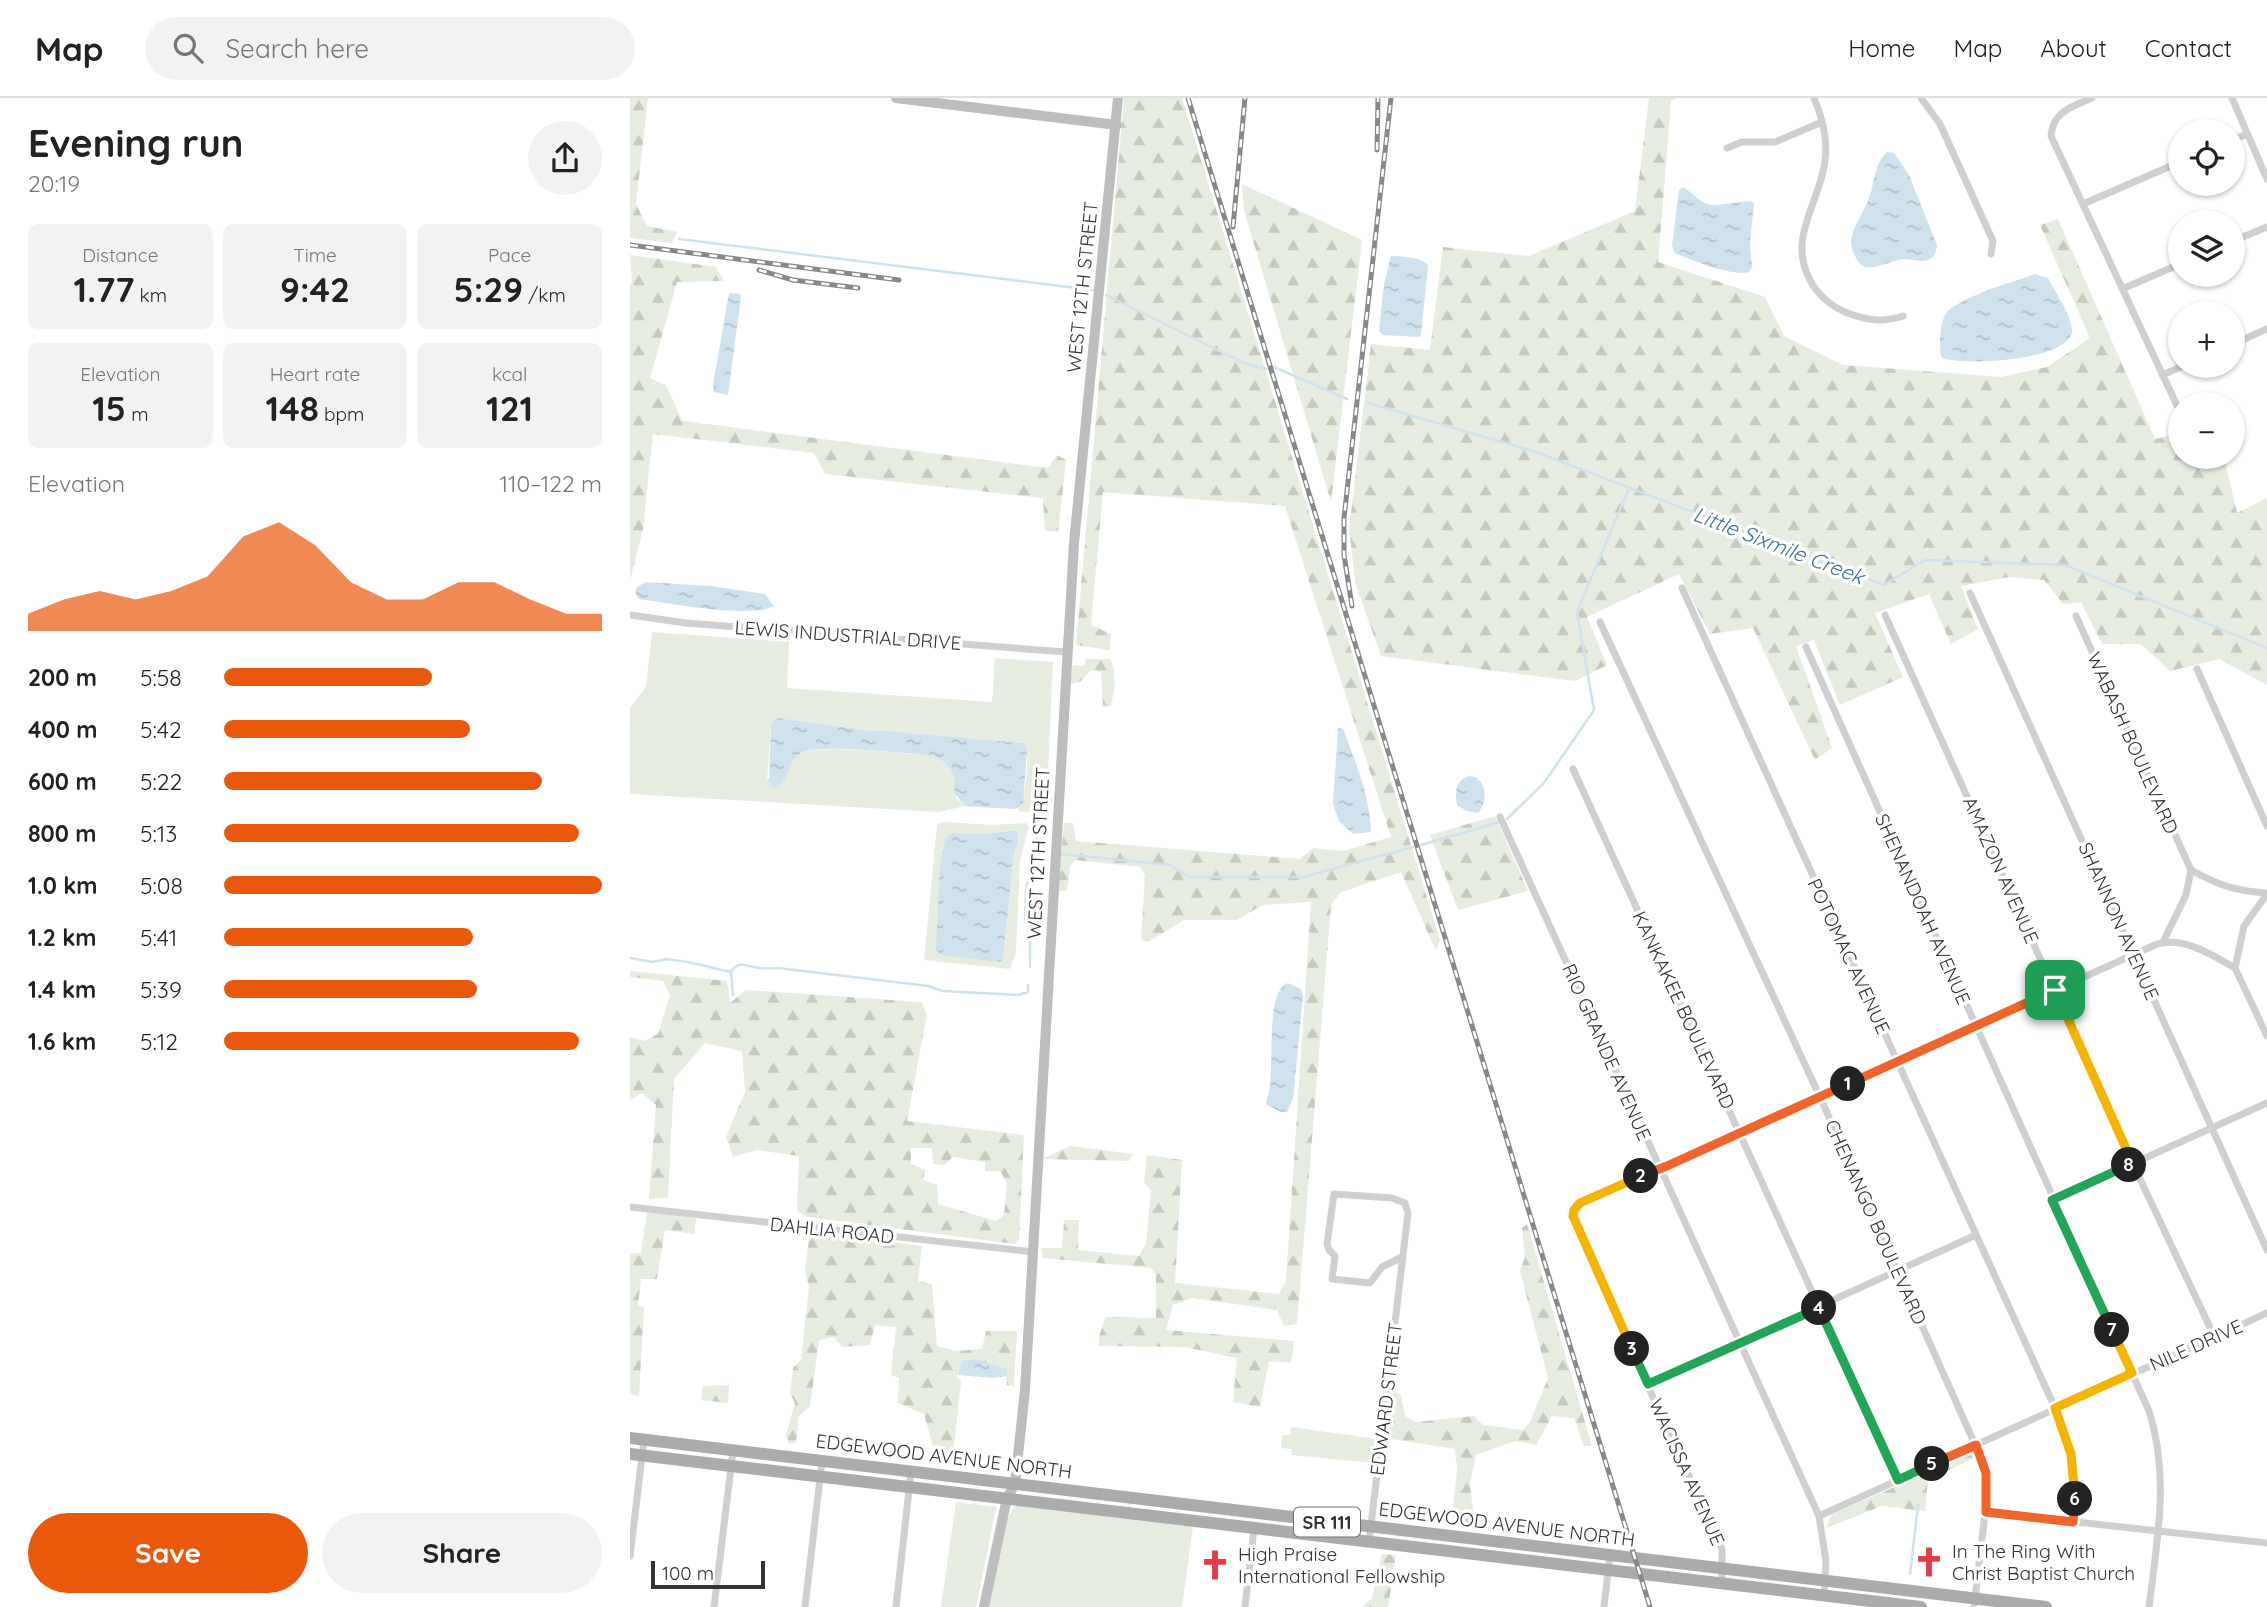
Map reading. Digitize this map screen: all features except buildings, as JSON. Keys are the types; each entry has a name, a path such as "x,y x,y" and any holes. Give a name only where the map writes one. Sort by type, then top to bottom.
{"main road":[{"name":"EDGEWOOD AVENUE NORTH","path":"630,1438 1892,1589 1975,1603 2046,1607"},
{"name":"EDGEWOOD AVENUE NORTH","path":"636,1454 1921,1607"}],"street":[{"path":"896,98 1116,125"},
{"name":"WEST 12TH STREET","path":"984,1607 1007,1498 1015,1484 1025,1390 1066,652 1074,543 1118,98"},
{"path":"1814,98 1826,143 1825,166 1820,186 1810,205 1803,230 1801,250 1807,275 1822,298 1842,311 1873,321 1889,321 1903,316"},
{"path":"1921,98 1940,124 1993,241 1992,254"},
{"path":"2092,98 2063,111 2052,126 2051,136 2170,392"},
{"path":"2232,98 2267,179"},
{"path":"1727,148 1742,142 1775,142 1822,122"},
{"path":"2083,204 2168,167"},
{"path":"2245,237 2267,227"},
{"path":"2122,289 2168,269"},
{"path":"2245,339 2267,329"},
{"path":"2162,375 2168,372"},
{"name":"POTOMAC AVENUE","path":"1682,588 2055,1408 2071,1454 2074,1472 2073,1522"},
{"name":"SHANNON AVENUE","path":"1970,593 2267,1250"},
{"name":"LEWIS INDUSTRIAL DRIVE","path":"630,615 686,623 1066,652"},
{"name":"AMAZON AVENUE","path":"1885,615 2133,1164 2214,1336"},
{"name":"WABASH BOULEVARD","path":"2076,616 2191,870"},
{"name":"CHENANGO BOULEVARD","path":"1600,622 1820,1097 1976,1445 1986,1473 1986,1512 1975,1603"},
{"name":"SHENANDOAH AVENUE","path":"1806,646 2052,1200 2132,1373 2157,1438 2161,1500 2148,1607"},
{"path":"2197,669 2267,826"},
{"name":"KANKAKEE BOULEVARD","path":"1573,769 1898,1480"},
{"name":"RIO GRANDE AVENUE","path":"1500,817 1819,1516 1824,1540 1824,1596"},
{"path":"2164,942 2186,895 2191,870 2218,885 2240,891 2267,893"},
{"path":"2267,893 2244,926 2235,968 2267,1036"},
{"path":"1659,1167 1667,1166 2164,942 2191,946 2235,968"},
{"path":"2052,1200 2267,1103"},
{"name":"WACISSA AVENUE","path":"1659,1167 1580,1203 1574,1210 1574,1223 1722,1549 1722,1584"},
{"name":"EDWARD STREET","path":"1369,1542 1408,1213 1405,1203 1392,1198 1334,1194 1327,1244 1335,1255 1332,1279 1370,1283 1382,1267 1402,1257"},
{"name":"DAHLIA ROAD","path":"630,1207 1033,1252"},
{"path":"1648,1384 1976,1235"},
{"name":"NILE DRIVE","path":"1819,1516 2267,1312"},
{"path":"630,1556 636,1454 644,1440"},
{"path":"714,1607 733,1451"},
{"path":"805,1607 822,1461"},
{"path":"895,1607 911,1472"},
{"path":"1190,1520 1192,1505"},
{"path":"1986,1512 2267,1543"},
{"path":"1245,1607 1254,1528"},
{"path":"1604,1607 1609,1555"},
{"path":"1889,1605 1892,1589"}],"green space":[{"path":"630,98 648,98 636,204 647,226 677,232 672,243 630,238"},
{"path":"1124,98 1182,98 1440,940 1436,951 1401,872 1341,892 1331,905 1297,1324 1284,1326 1277,1310 1192,1298 1173,1305 1166,1330 1294,1341 1291,1363 1269,1361 1260,1407 1233,1402 1237,1358 1185,1347 1099,1346 1099,1336 1106,1317 1156,1318 1156,1275 1152,1268 1043,1258 1041,1248 1062,1248 1064,1220 1079,1220 1078,1250 1139,1256 1146,1244 1151,1190 1144,1183 1147,1155 1182,1160 1175,1283 1279,1294 1286,1281 1311,902 1263,905 1236,920 1184,920 1148,942 1141,940 1145,875 1140,867 1075,860 1070,867 1067,891 1058,891 1064,823 1073,823 1076,841 1300,859 1313,848 1343,851 1391,837 1285,506 1103,492 1091,625 1111,634 1110,650 1076,645"},
{"path":"1649,98 1676,98 1671,101 1658,262 1765,297 1784,336 1843,365 2001,377 2047,367 2090,338 2040,225 2058,219 2155,439 2168,436 2168,469 2227,469 2237,513 2267,498 2267,685 2219,659 2170,671 2141,644 2102,644 2081,602 2063,604 2044,580 2009,577 1961,586 1978,629 1951,644 1929,594 1875,613 1903,677 1840,705 1814,640 1796,646 1832,748 1815,760 1753,628 1710,634 1679,574 1587,617 1607,665 1575,681 1381,656 1356,585 1349,530 1371,344 1430,350 1443,247 1529,256 1635,211"},
{"path":"1242,184 1362,240 1331,502 1244,210"},
{"path":"630,255 716,267 724,281 677,282 650,378 666,385 682,421 1048,468 1057,455 1066,460 1058,532 1045,531 1043,498 825,474 814,453 653,434 643,529 630,580"},
{"path":"652,632 789,642 787,688 992,702 995,658 1053,662 1047,792 1053,799 1051,804 1043,809 1019,812 1026,776 1025,743 872,731 779,719 771,725 767,781 787,775 797,757 811,750 865,750 934,756 949,768 954,778 956,798 965,806 939,812 630,794 630,708 646,687"},
{"path":"1086,659 1110,659 1115,677 1111,706 1103,707 1101,672 1091,670 1080,682 1069,684 1073,665 1084,666"},
{"path":"1495,816 1528,891 1458,910 1430,835"},
{"path":"1026,823 1029,826 1020,860 1016,952 1010,969 924,960 937,824","holes":["1014,830 1018,842 1014,854 1003,959 953,833 985,834"]},
{"path":"630,971 727,981 730,1003 746,990 921,1002 927,1014 907,1121 1024,1135 1019,1239 1015,1244 807,1217 797,1211 799,1156 756,1150 733,1157 726,1137 745,1092 742,1051 705,1043 674,1079 668,1198 649,1199 656,1105 642,1093 630,1100 630,1037 644,1041 658,1034 670,995 663,981 630,977","holes":["911,1148 932,1148 933,1164 944,1165 953,1157 985,1162 985,1171 1000,1171 1007,1183 1004,1215 996,1221 938,1204 937,1185 923,1180 925,1170 911,1164"]},
{"path":"1070,1146 1133,1154 1129,1161 1042,1159"},
{"path":"647,1212 696,1218 695,1234 665,1230 657,1279 641,1279 638,1306 644,1307 639,1396 630,1394 630,1253 641,1253"},
{"path":"1527,1224 1592,1446 1584,1446 1574,1418 1552,1416 1536,1445 1515,1441 1476,1455 1470,1483 1473,1511 1501,1531 1451,1525 1457,1470 1455,1449 1386,1438 1391,1390 1401,1395 1405,1416 1416,1422 1474,1416 1483,1425 1523,1430 1530,1422 1548,1378 1520,1271 1525,1257 1522,1228"},
{"path":"810,1231 922,1246 918,1281 932,1284 937,1346 956,1351 982,1349 986,1331 1017,1331 1014,1386 1007,1385 1006,1369 961,1361 957,1377 961,1381 952,1465 937,1460 924,1414 898,1403 899,1378 891,1375 896,1327 875,1325 870,1345 842,1347 834,1337 819,1340 810,1406 799,1416 796,1442 789,1444 786,1435 795,1403 790,1393 793,1368 801,1360 809,1287 805,1271"},
{"path":"729,1385 728,1403 701,1400 703,1386"},
{"path":"1291,1427 1377,1439 1374,1463 1291,1455 1292,1449 1281,1448 1282,1435 1290,1435"},
{"path":"1971,1454 1974,1458 1928,1480 1925,1511 1882,1506 1826,1528 1832,1514"},
{"path":"956,1502 996,1507 976,1607 941,1607"},
{"path":"1017,1505 1193,1526 1182,1607 988,1607 1002,1536 1011,1511"},
{"path":"1382,1554 1396,1555 1388,1607 1362,1607 1372,1598"}],"water":[{"path":"1887,152 1894,153 1909,175 1937,245 1933,256 1927,260 1904,259 1866,267 1859,263 1855,256 1852,235 1868,201 1879,163"},
{"path":"1683,187 1707,204 1754,203 1750,244 1752,267 1749,272 1723,270 1675,253 1672,246 1679,190"},
{"path":"1391,256 1416,258 1428,265 1419,337 1383,335 1379,331 1384,284"},
{"path":"2035,274 2048,278 2067,312 2072,332 2066,342 2035,355 2014,359 1971,361 1942,358 1940,333 1948,311 1977,295"},
{"path":"729,293 740,294 741,297 728,395 714,392 713,385"},
{"path":"646,582 710,586 765,594 774,606 762,610 728,611 639,599 635,592 637,587"},
{"path":"777,718 872,731 1025,743 1027,751 1023,803 1013,809 965,806 954,793 951,771 934,756 865,750 826,749 801,753 780,785 772,787 767,781 771,724"},
{"path":"1338,728 1343,729 1362,780 1371,832 1353,834 1339,821 1333,804"},
{"path":"1470,776 1483,786 1485,797 1478,813 1457,805 1457,787 1461,780"},
{"path":"1017,830 1018,842 1014,854 1003,959 1000,962 941,955 936,949 940,864 946,837 953,833 985,834"},
{"path":"1288,983 1301,989 1303,996 1293,1099 1287,1112 1281,1112 1266,1102 1271,1074 1275,1002 1280,990"},
{"path":"976,1359 1007,1369 1007,1376 993,1378 958,1375 961,1361"}],"waterway":[{"path":"679,239 1093,290"},
{"path":"1106,295 1246,364 1267,369"},
{"path":"1274,367 1347,399"},
{"name":"Little Sixmile Creek","path":"1368,403 1533,451 1884,585 1925,560 2065,565 2267,648"},
{"path":"1507,819 1544,783 1594,710 1577,612 1629,488"},
{"path":"1421,845 1500,822"},
{"path":"1035,852 1038,825"},
{"path":"1062,854 1170,865 1189,877 1303,877 1413,847"},
{"path":"1030,967 1030,927 1025,919 1026,890 1035,852 1047,851"},
{"path":"630,958 653,962 666,959 688,962 731,972 740,965 778,968 928,986 943,991 1018,995 1028,992 1028,985"},
{"path":"731,972 733,995"},
{"path":"1910,1574 1918,1505"}],"railway":[{"path":"1188,98 1650,1607"},
{"path":"1233,227 1245,98"},
{"path":"1377,150 1378,98"},
{"path":"1352,606 1344,555 1344,518 1391,98"},
{"path":"630,245 899,280"},
{"path":"759,270 793,280 858,288"}],"place":[{"name":"In The Ring With Christ Baptist Church","path":"1929,1562"},
{"name":"High Praise International Fellowship","path":"1215,1565"}],"route":[{"path":"2055,990 2133,1164 2052,1200 2132,1373 2055,1408 2071,1454 2074,1472 2073,1522 1986,1512 1986,1473 1976,1445 1898,1480 1819,1307 1648,1384 1574,1223 1576,1206 2055,990"}]}
